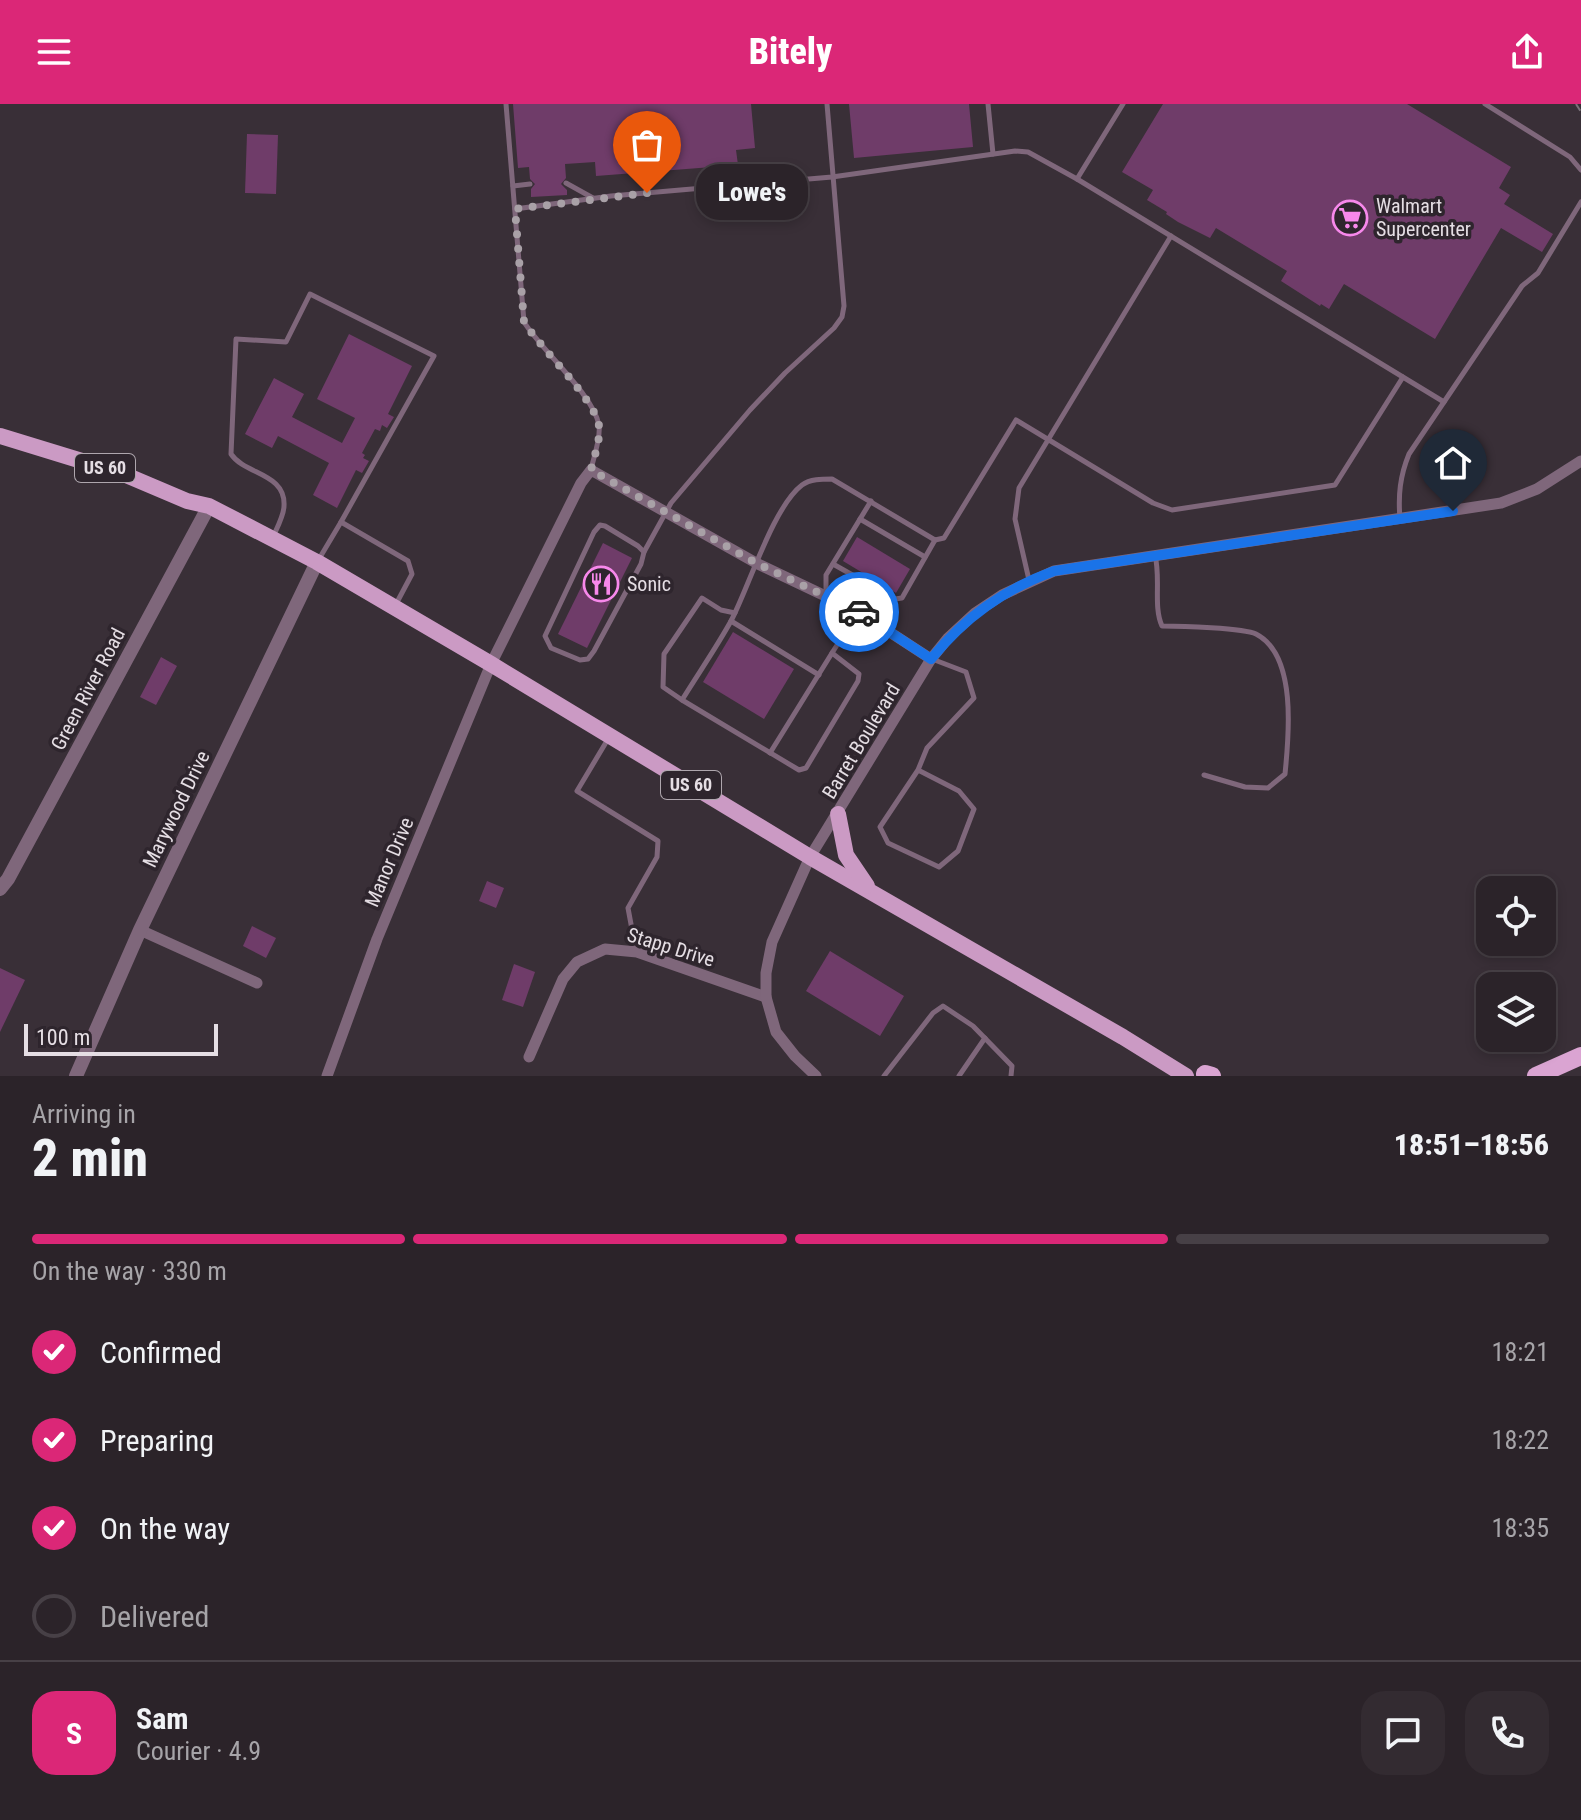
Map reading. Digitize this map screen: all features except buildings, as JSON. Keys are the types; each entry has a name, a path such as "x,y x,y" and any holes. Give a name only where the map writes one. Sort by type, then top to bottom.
{"highway":[{"path":"1536,1076 1581,1056"}],"main road":[{"name":"US 60","path":"0,436 121,473 187,501 209,506 317,562 873,894 1197,1074"},
{"path":"838,814 846,855 873,894"}],"street":[{"name":"Barret Boulevard","path":"816,1076 776,1032 766,997 766,973 772,942 810,857 931,659 975,613 1029,580 1054,571 1501,503 1537,489 1581,461"},
{"path":"591,470 758,564 859,612 931,659"},
{"name":"Manor Drive","path":"327,1076 377,939 491,664 581,483 591,470"},
{"name":"Green River Road","path":"0,889 209,506"},
{"name":"Marywood Drive","path":"76,1076 140,930 317,562"},
{"path":"140,930 257,983"},
{"name":"Stapp Drive","path":"529,1057 557,989 577,962 605,949 637,952 766,997"}],"lane":[{"path":"506,104 524,322 585,398 599,426 591,470"},
{"path":"644,552 600,525 545,636 551,648 580,660 588,659 641,564 665,512 750,410 842,317 844,306 827,104"},
{"path":"988,104 993,154"},
{"path":"1077,179 1123,104"},
{"path":"1485,104 1570,157 1581,170"},
{"path":"515,209 832,177 1015,151 1028,152 1444,402"},
{"path":"566,183 594,199"},
{"path":"513,186 530,184"},
{"path":"1400,520 1398,499 1402,472 1409,454 1522,286 1538,273 1581,202"},
{"path":"1029,580 1015,519 1019,488 1171,236"},
{"path":"272,539 284,506 281,490 274,480 236,462 231,454 236,339 286,342 310,294 434,356 317,562"},
{"path":"682,700 731,621 765,543 803,484 832,479 935,540 944,538 1016,420 1153,503 1172,510 1335,485 1403,377"},
{"path":"826,594 826,575 871,501"},
{"path":"860,519 925,557"},
{"path":"341,522 408,561 412,574 394,607"},
{"path":"833,564 895,599 902,598 935,540"},
{"path":"1155,554 1160,573 1157,615 1162,626 1254,632 1274,646 1282,669 1288,705 1285,774 1268,788 1245,787 1204,775"},
{"path":"735,613 721,610 702,598 664,654 663,687 799,770 806,768 858,681 859,674 832,653"},
{"path":"770,753 859,612"},
{"path":"731,621 819,675"},
{"path":"918,770 959,791 974,809 958,851 939,867 888,843 880,827 918,770 927,748 974,698 966,672 931,659"},
{"path":"610,736 577,791 658,841 657,857 628,908 637,952"},
{"path":"884,1076 933,1013 943,1006 985,1038 1012,1066 1011,1076"},
{"path":"959,1076 985,1038"}],"path":[{"path":"1576,104 1581,112"}],"way so far":[{"path":"647,193 515,209 524,322 585,398 599,426 591,470 758,564 859,612"}],"place":[{"name":"Lowe's","path":"647,193"},
{"name":"Walmart Supercenter","path":"1350,218"},
{"name":"Sonic","path":"601,584"}],"route":[{"path":"859,612 931,659 963,622 975,613 1029,580 1054,571 1453,511"}]}
